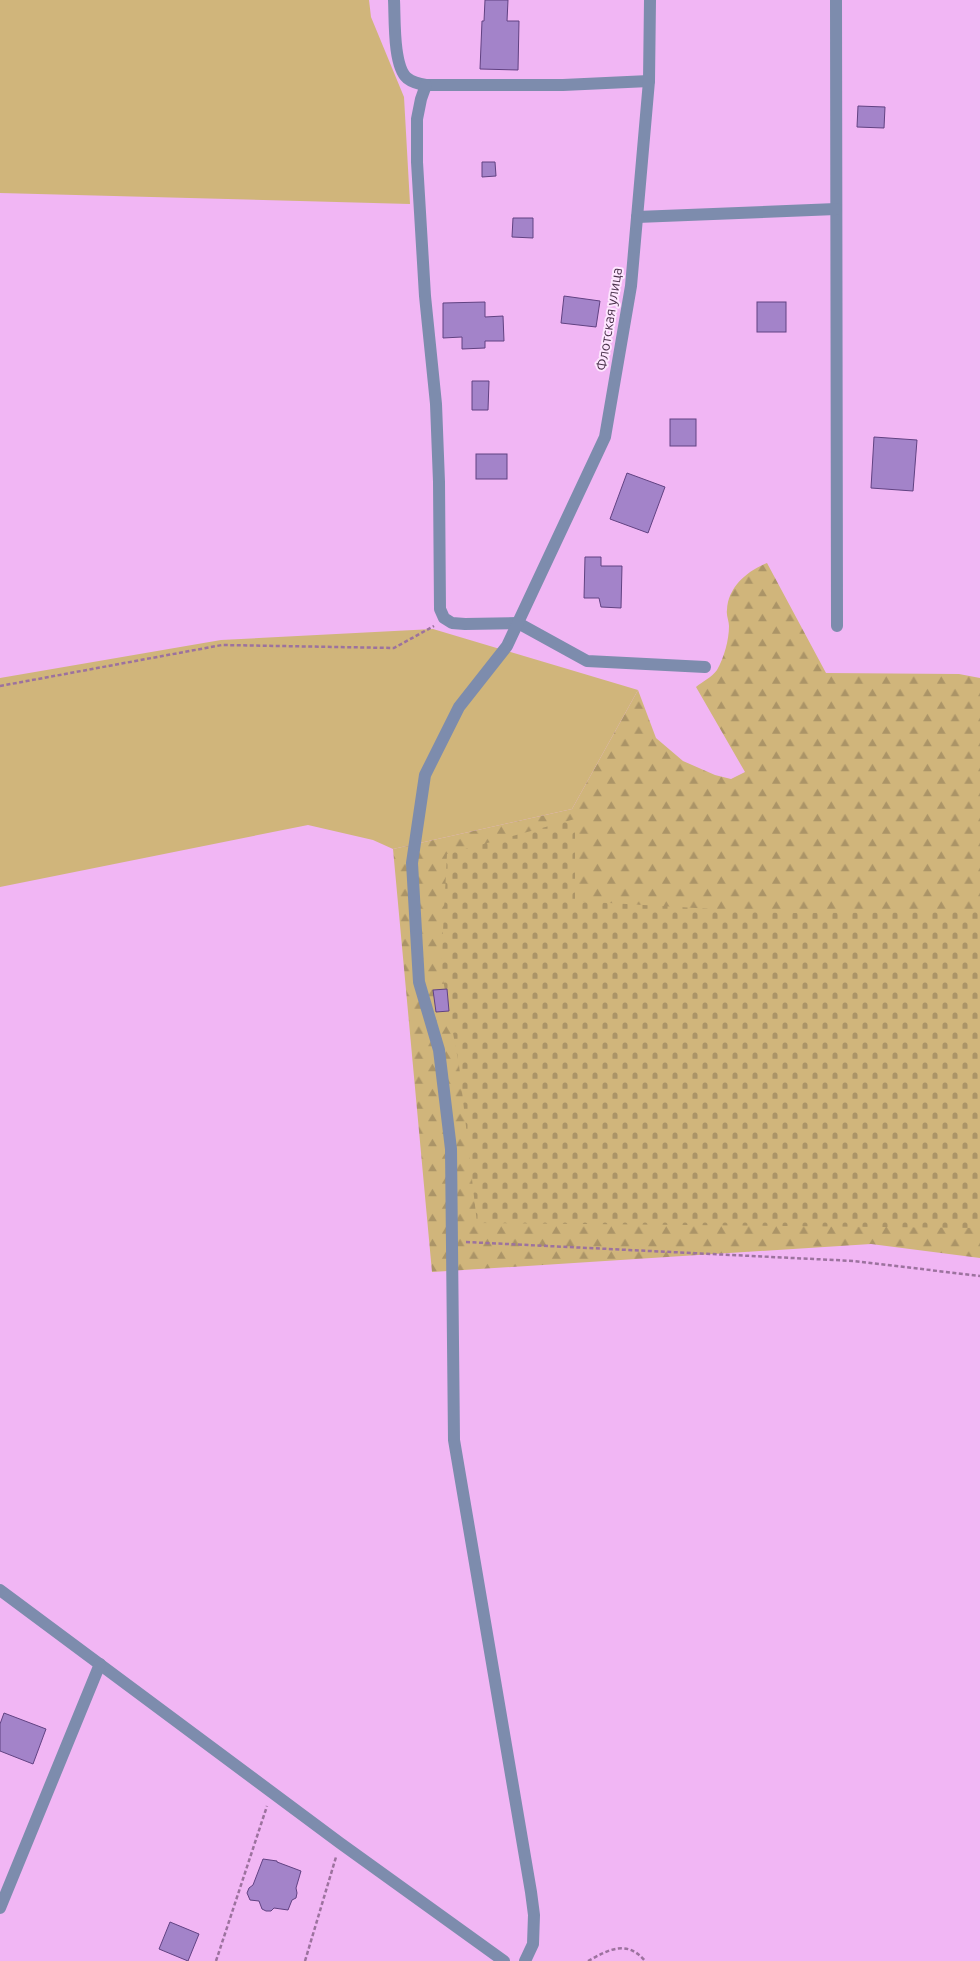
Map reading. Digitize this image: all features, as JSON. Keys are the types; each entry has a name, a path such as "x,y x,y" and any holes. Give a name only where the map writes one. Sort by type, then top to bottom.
{"street":[{"path":"394,0 397,57 402,71 407,78 416,83 426,85 563,85 649,81"},
{"name":"Флотская улица","path":"524,1961 533,1944 534,1916 531,1892 454,1440 451,1149 439,1050 419,982 412,863 425,775 459,707 507,646 605,437 631,286 649,81 650,0"},
{"path":"836,0 837,626"},
{"path":"426,85 417,119 417,162 426,296 436,404 439,482 439,603 444,618 452,623 465,624 518,623 587,660 705,667"},
{"path":"638,217 836,209"},
{"path":"0,1590 340,1843 504,1961"},
{"path":"0,1908 100,1664"}],"path":[{"path":"0,686 222,645 394,648 436,625 452,623"},
{"path":"452,1241 854,1261 980,1276"},
{"path":"216,1961 272,1792"},
{"path":"305,1961 340,1843"},
{"path":"588,1961 612,1948 626,1948 642,1957 645,1961"}],"green space":[{"path":"0,0 369,0 371,17 404,97 410,204 0,193"},
{"path":"767,563 826,673 959,674 980,678 980,1258 871,1244 432,1272 393,849 572,809 638,690 656,738 683,761 715,775 731,779 745,772 696,687 715,673 722,660 729,631 728,602 735,587 752,570"},
{"path":"433,629 638,690 572,809 393,849 373,840 308,825 0,887 0,678 221,640"},
{"path":"575,819 575,901 783,913 980,912 980,1228 477,1223 459,1065 441,969 447,854"}],"building":[{"path":"485,0 508,0 507,21 519,21 518,70 480,69"},
{"path":"858,106 885,107 884,128 857,127"},
{"path":"482,162 495,162 496,176 482,177"},
{"path":"513,218 533,218 533,238 512,237"},
{"path":"564,296 600,301 596,327 561,323"},
{"path":"485,302 485,317 503,316 504,341 485,341 485,348 462,349 462,337 443,338 443,303"},
{"path":"757,302 786,302 786,332 757,332"},
{"path":"472,381 489,381 488,410 472,410"},
{"path":"670,419 696,419 696,446 670,446"},
{"path":"874,437 917,440 913,491 871,488"},
{"path":"476,454 507,454 507,479 476,479"},
{"path":"627,473 665,487 648,533 610,519"},
{"path":"585,557 601,557 601,566 622,566 621,608 601,607 599,598 584,598"},
{"path":"447,989 449,1011 436,1012 433,990"},
{"path":"4,1713 46,1729 33,1764 0,1751 0,1724"},
{"path":"263,1859 277,1861 301,1871 296,1888 296,1898 292,1900 288,1910 274,1908 271,1911 266,1911 262,1909 259,1901 250,1900 247,1893 253,1885"},
{"path":"170,1922 199,1934 188,1961 159,1949"}]}
